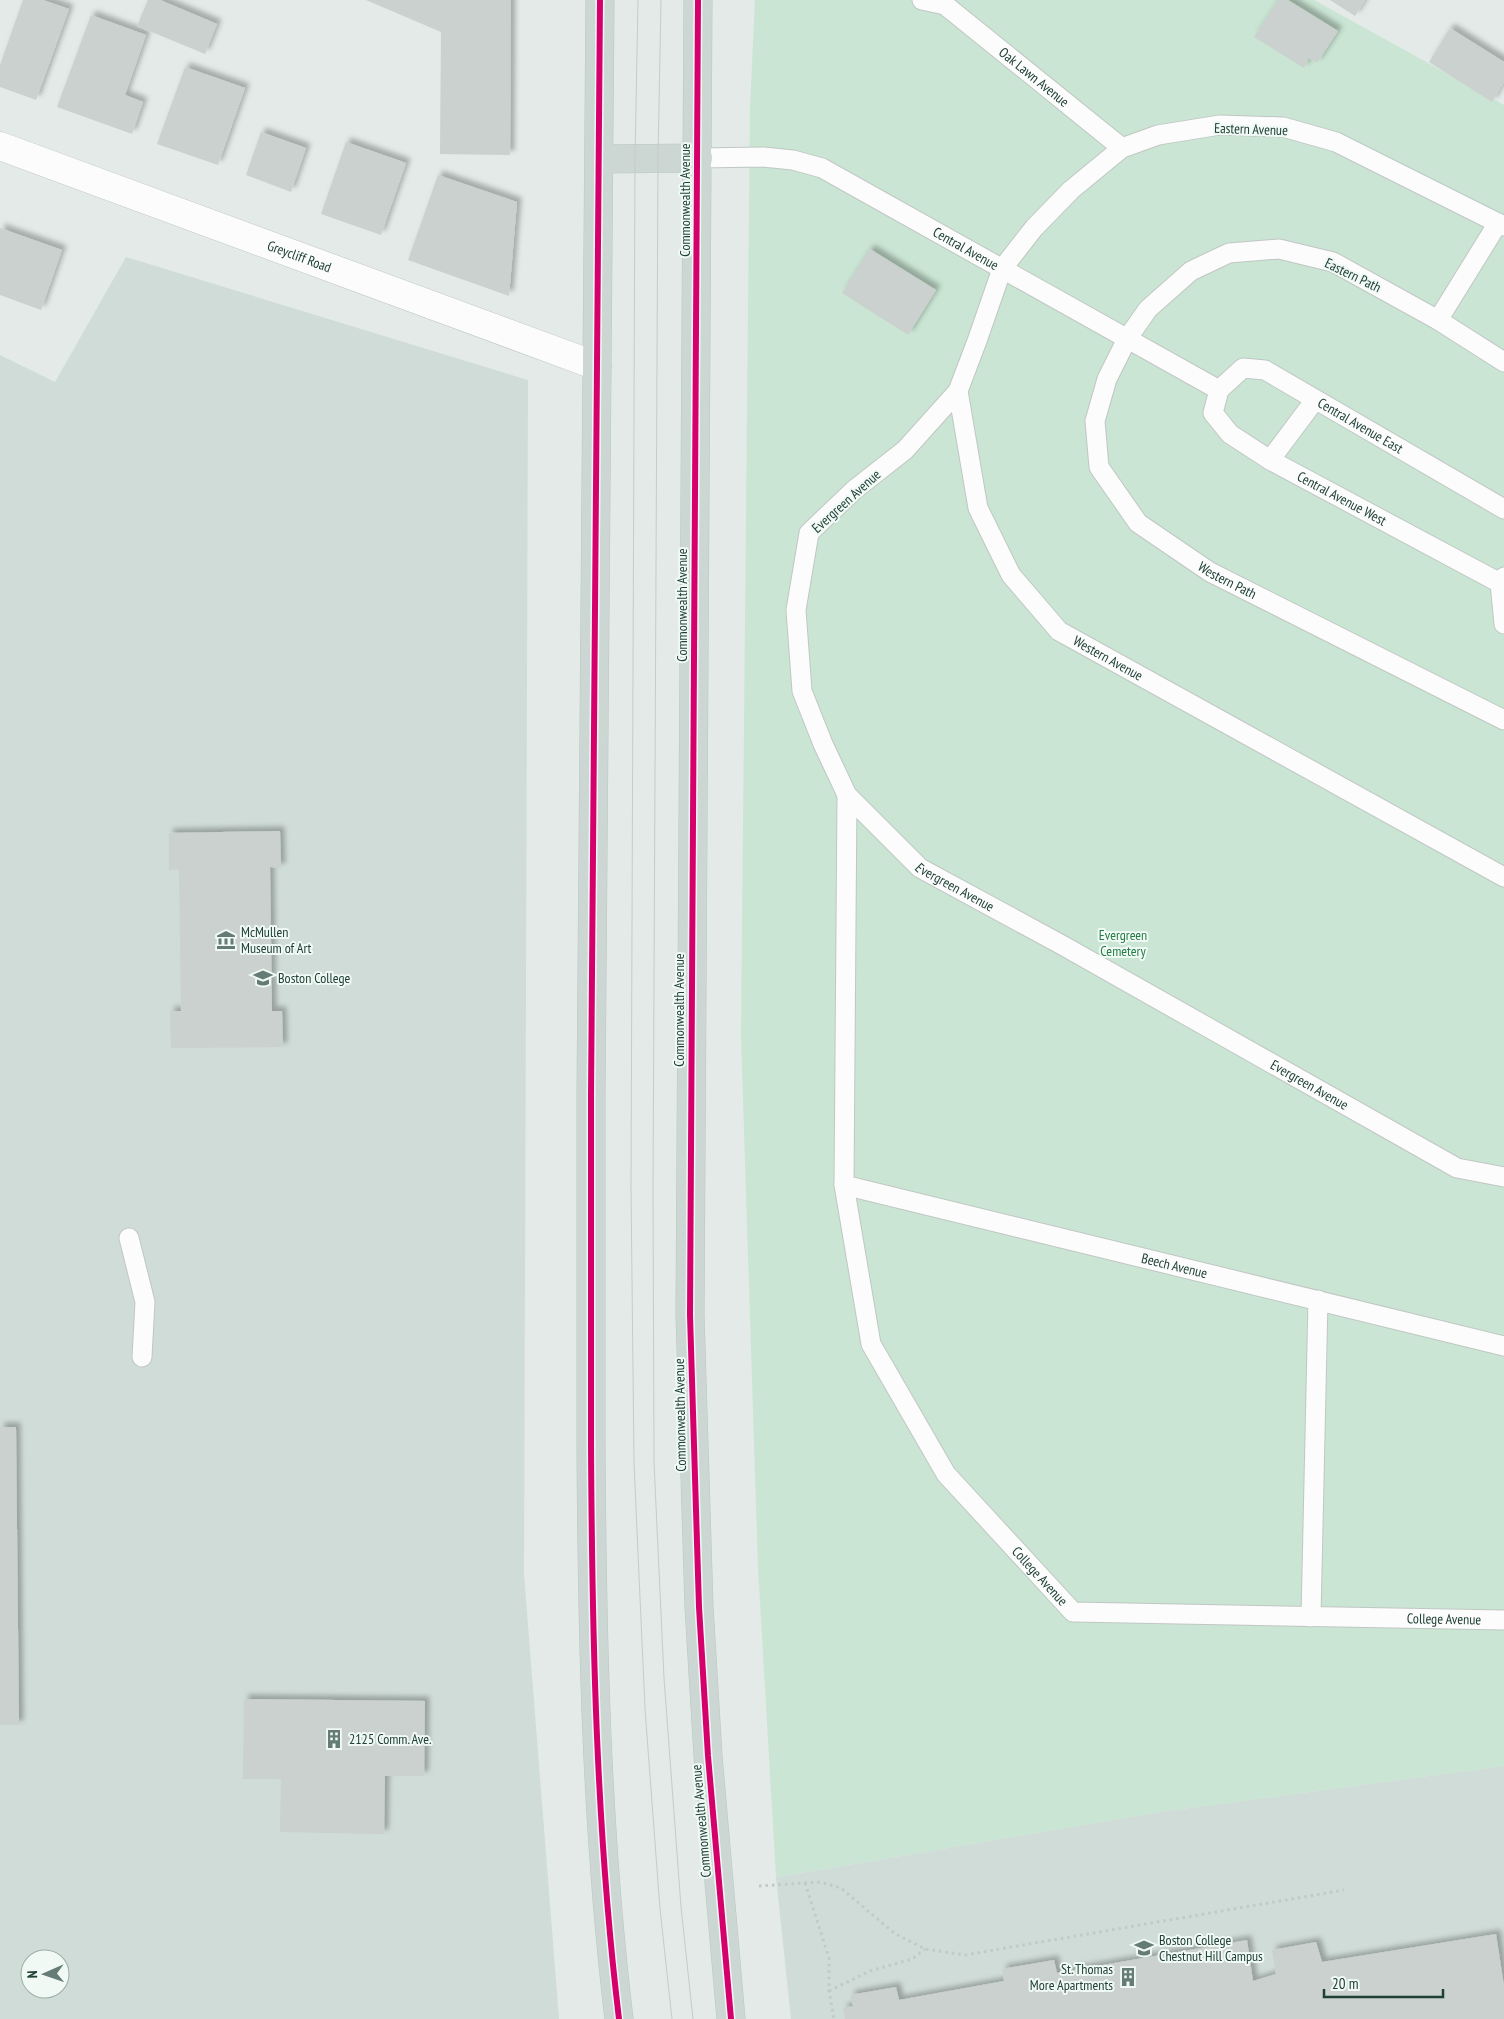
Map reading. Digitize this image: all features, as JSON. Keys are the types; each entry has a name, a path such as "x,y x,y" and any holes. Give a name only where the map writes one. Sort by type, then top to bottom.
{"main road":[{"path":"600,0 590,1230 592,1527 595,1676 601,1821 619,2019"},
{"name":"Commonwealth Avenue","path":"698,0 690,1315 699,1607 709,1766 731,2019"},
{"path":"599,159 698,158"}],"street":[{"name":"Greycliff Road","path":"0,146 597,366"}],"lane":[{"name":"Oak Lawn Avenue","path":"922,0 945,3 1122,148"},
{"name":"Eastern Avenue","path":"1002,269 1034,228 1071,190 1122,148 1158,135 1220,125 1283,127 1336,142 1501,224"},
{"name":"Central Avenue","path":"698,158 783,159 822,168 1219,390"},
{"path":"1438,320 1501,224"},
{"name":"Eastern Path","path":"1126,339 1148,310 1191,271 1229,253 1279,249 1333,262 1438,320 1504,362"},
{"path":"958,391 1002,269"},
{"name":"Western Path","path":"1126,339 1107,379 1095,421 1099,467 1138,523 1210,572 1504,720"},
{"name":"Central Avenue East","path":"1219,390 1243,368 1265,370 1504,509"},
{"name":"Central Avenue West","path":"1219,390 1212,413 1230,434 1270,460 1502,580"},
{"name":"Evergreen Avenue","path":"958,391 905,450 854,490 809,533 796,610 802,691 823,744 847,795 920,868 1062,945 1457,1168 1504,1177"},
{"name":"Western Avenue","path":"958,391 978,508 1011,576 1059,631 1504,877"},
{"path":"1270,460 1315,400"},
{"path":"1502,580 1504,624"},
{"name":"College Avenue","path":"847,795 844,1185 871,1344 946,1474 1073,1612 1504,1620"},
{"name":"Beech Avenue","path":"844,1185 1504,1346"},
{"path":"129,1238 145,1302 142,1357"},
{"path":"1312,1617 1318,1300"}],"path":[{"path":"759,1886 820,1882 841,1888 894,1933 925,1949 964,1955 1344,1890"},
{"path":"805,1883 829,1958 829,1991 834,2019"},
{"path":"829,1991 870,1972 912,1959 925,1949"}],"shaded area":[{"name":"Boston College","path":"126,257 528,380 524,1574 559,2019 0,2019 0,355 55,382"},
{"name":"Boston College Chestnut Hill Campus","path":"1504,1766 1504,2019 791,2019 776,1877 1167,1811"}],"green space":[{"name":"Evergreen Cemetery","path":"755,0 1314,0 1504,105 1504,1766 1167,1811 776,1877 758,1567 741,1035 750,108"}],"building":[{"path":"23,0 43,0 69,9 36,100 0,87 0,65"},
{"path":"148,0 160,0 217,24 205,54 137,26"},
{"path":"366,0 511,0 510,155 440,154 441,32"},
{"path":"1278,0 1288,0 1338,31 1317,63 1309,58 1304,68 1254,37"},
{"path":"1330,0 1365,0 1355,16"},
{"path":"91,15 146,35 125,95 143,102 132,134 57,107"},
{"path":"1450,28 1504,62 1504,82 1492,102 1429,62"},
{"path":"185,67 245,88 218,165 157,144"},
{"path":"261,132 306,148 291,192 246,175"},
{"path":"346,142 406,163 381,235 321,214"},
{"path":"438,175 517,202 509,296 408,260"},
{"path":"0,228 62,250 41,310 0,295"},
{"path":"870,249 936,290 908,335 842,293"},
{"name":"McMullen Museum of Art","path":"280,831 281,868 270,867 272,1011 282,1011 283,1047 171,1048 170,1011 181,1011 179,869 169,870 169,833"},
{"path":"0,1427 16,1427 19,1725 0,1725"},
{"name":"2125 Comm. Ave.","path":"244,1699 425,1701 424,1776 385,1776 384,1834 280,1832 281,1779 243,1779"},
{"name":"St. Thomas More Apartments","path":"1496,1934 1504,1986 1504,2019 845,2019 843,2008 853,2006 850,1995 896,1987 899,2000 1004,1981 1002,1969 1054,1960 1057,1973 1247,1940 1253,1981 1276,1974 1272,1950 1316,1942 1322,1962"}],"tram line":[{"path":"638,0 635,158 631,1187 634,1463 645,1709 660,1909 672,2019"},
{"path":"661,0 658,158 653,1189 654,1462 664,1678 681,1907 693,2019"}],"cycle path":[{"path":"600,0 591,1096 591,1441 594,1658 600,1803 611,1947 619,2019"},
{"path":"698,0 690,1315 699,1607 708,1756 731,2019"}],"place":[{"name":"McMullen Museum of Art","path":"226,940"},
{"name":"Boston College","path":"263,978"},
{"name":"2125 Comm. Ave.","path":"334,1739"},
{"name":"Boston College Chestnut Hill Campus","path":"1144,1948"},
{"name":"St. Thomas More Apartments","path":"1128,1977"}]}
